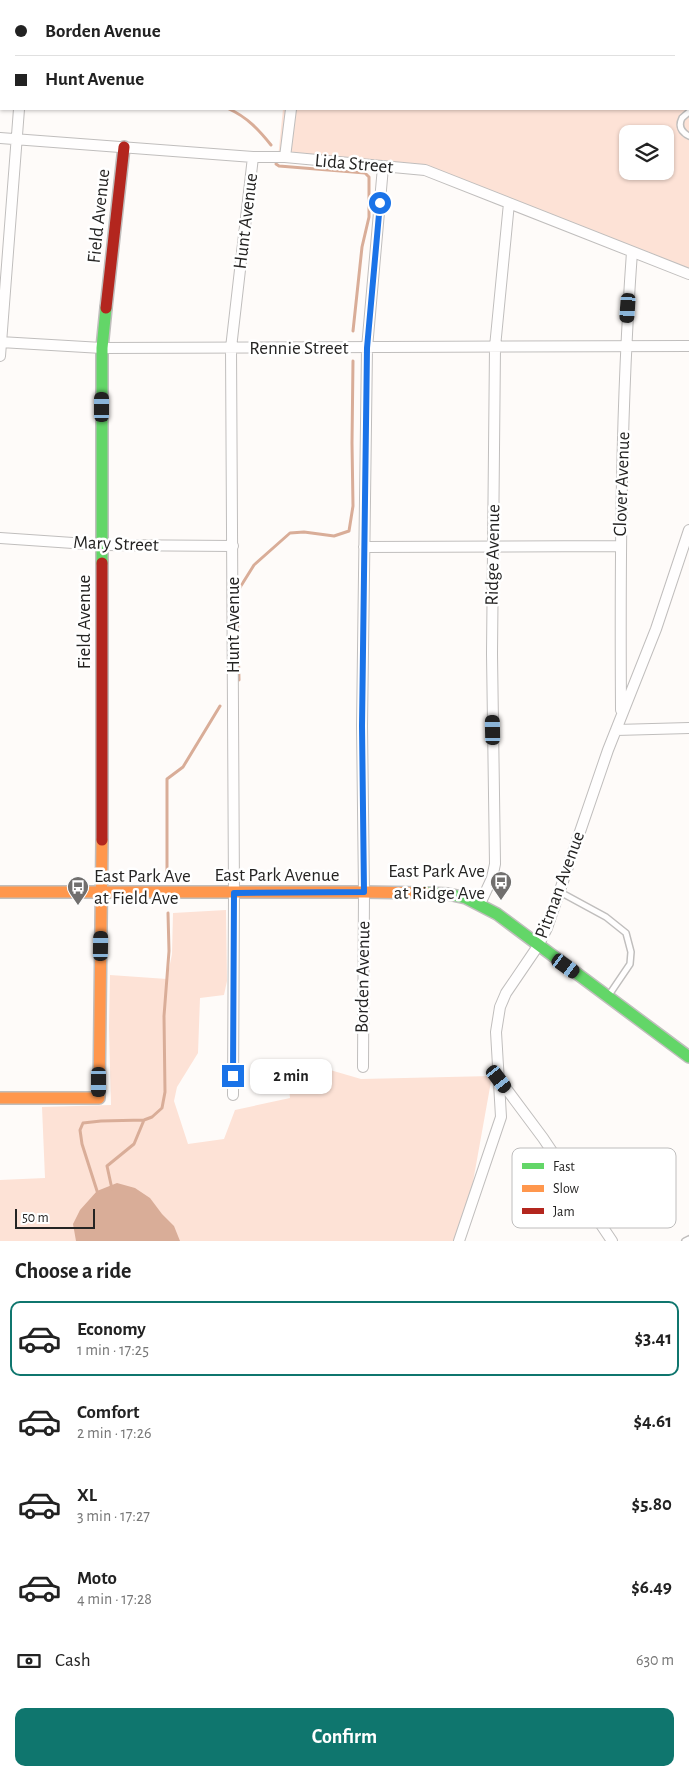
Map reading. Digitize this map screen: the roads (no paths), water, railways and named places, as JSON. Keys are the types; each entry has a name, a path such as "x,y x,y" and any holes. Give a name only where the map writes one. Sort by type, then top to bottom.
{"street":[{"path":"0,356 19,110"},
{"name":"Hunt Avenue","path":"285,157 291,110"},
{"name":"Lida Street","path":"0,138 253,157 285,157 425,170 689,274"},
{"name":"Field Avenue","path":"0,1098 99,1098 102,892 102,348 124,148"},
{"name":"Hunt Avenue","path":"233,1095 234,893 231,348 253,157"},
{"name":"Borden Avenue","path":"363,1067 364,892 362,726 367,348 383,167"},
{"name":"Ridge Avenue","path":"480,904 492,878 495,864 492,654 495,347 509,203"},
{"name":"Clover Avenue","path":"622,716 620,546 626,346 632,252"},
{"name":"Rennie Street","path":"0,342 102,348 689,346"},
{"name":"Pitman Avenue","path":"459,1241 501,1117 496,1032 500,1007 506,993 548,928 616,730 656,629 689,530"},
{"name":"Mary Street","path":"0,538 102,545 232,546"},
{"path":"364,547 620,546"},
{"path":"616,730 689,728"},
{"name":"East Park Avenue","path":"0,892 364,892 448,894 466,898 496,914 689,1057"},
{"path":"499,1079 550,1148"},
{"path":"603,1228 612,1241"}],"lane":[{"path":"689,112 684,114 680,121 681,130 689,136"},
{"path":"560,892 606,917 626,933 631,952 630,964 608,997"},
{"path":"685,1241 689,1238"}],"waterway":[{"path":"231,110 252,124 271,145"},
{"path":"276,164 279,166 365,173 369,177 369,217 362,247 353,331"},
{"path":"239,680 237,600 239,589 254,565 290,533 304,532 334,536 349,531 353,506 353,361"},
{"path":"167,876 167,779 183,767 220,706"},
{"path":"98,1194 82,1144 80,1130 83,1123 144,1120 152,1117 162,1108 165,1092 164,1016 169,951 168,913"},
{"path":"112,1189 107,1166 134,1144 144,1120"}],"place":[{"name":"East Park Ave at Ridge Ave","path":"501,901"},
{"name":"East Park Ave at Field Ave","path":"78,906"}]}
